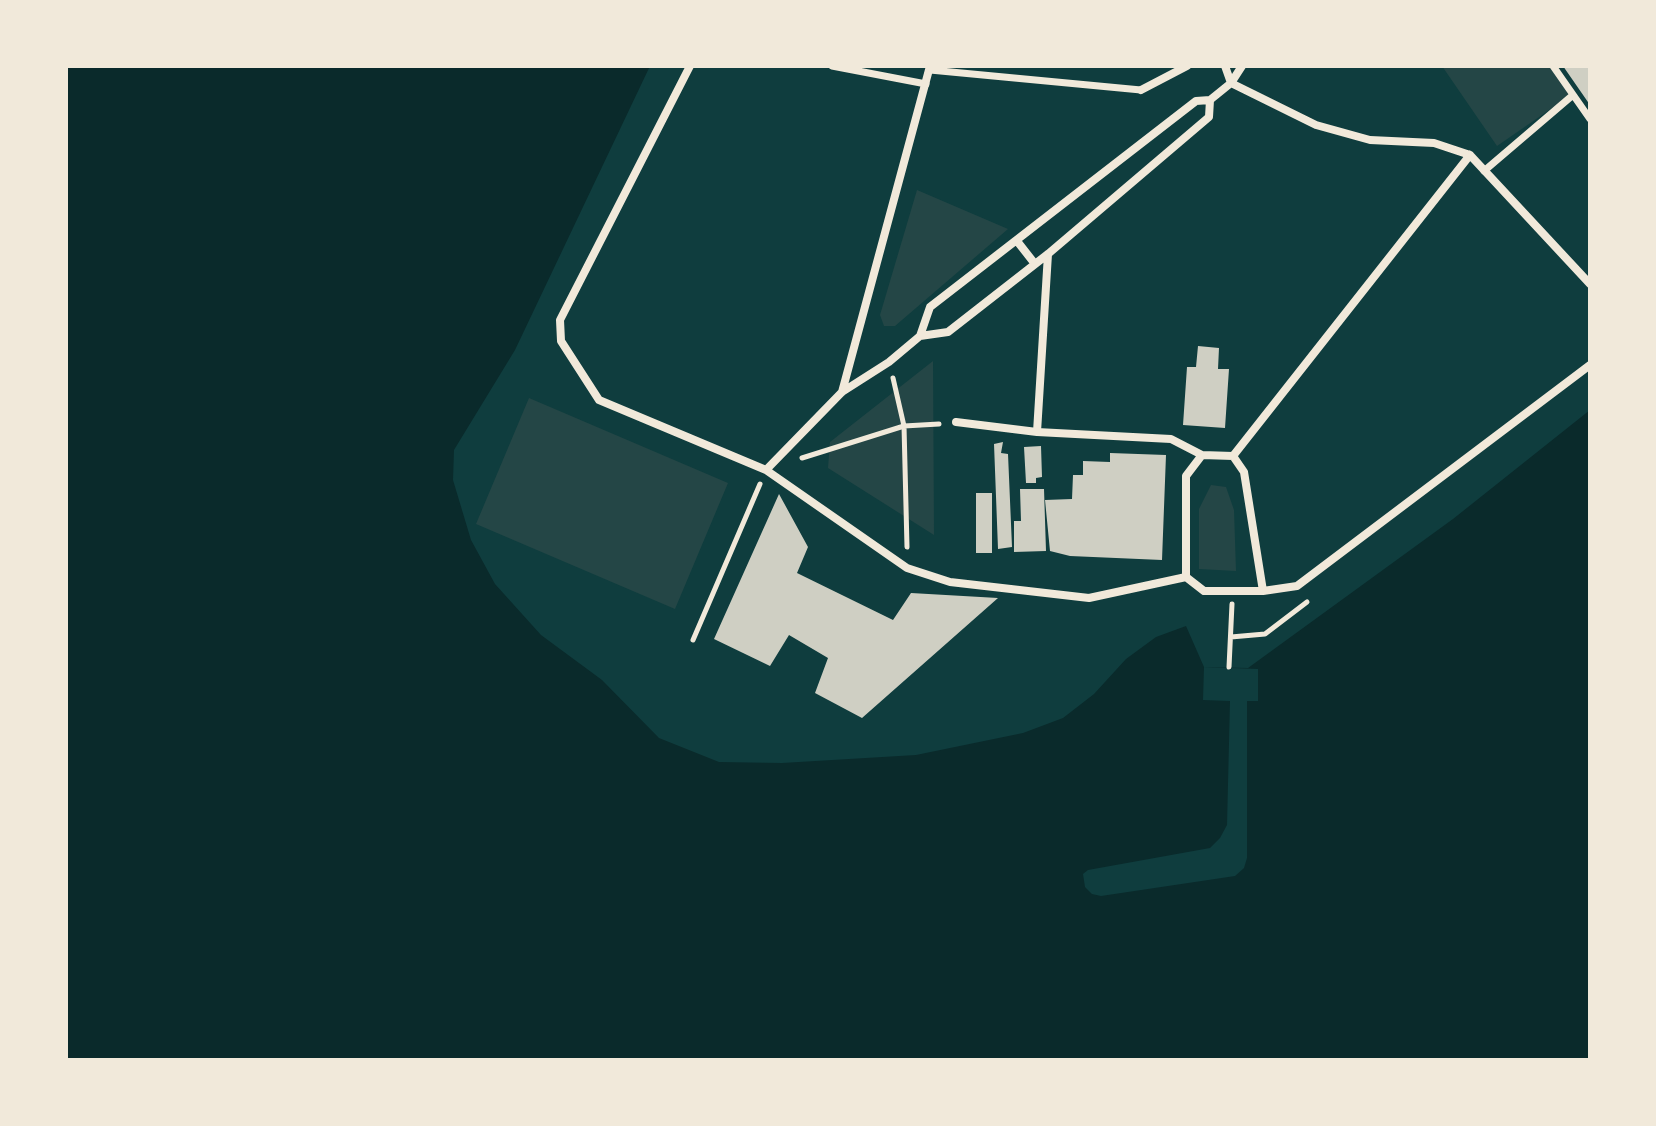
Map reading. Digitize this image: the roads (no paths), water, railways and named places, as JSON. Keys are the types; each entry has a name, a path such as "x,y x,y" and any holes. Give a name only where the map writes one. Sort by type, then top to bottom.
{"street":[{"path":"690,66 560,320 561,341 599,400 766,470 907,568 950,582 1089,598 1186,577"},
{"path":"832,66 926,84"},
{"path":"842,392 930,68 1141,90 1187,66"},
{"path":"1225,66 1231,83 1316,125 1370,140 1434,143 1470,155 1590,284"},
{"path":"766,470 842,392 889,362 920,336 930,307 1196,101 1210,100 1231,83 1242,66"},
{"path":"1553,66 1590,119"},
{"path":"1484,171 1573,95"},
{"path":"920,336 948,332 1048,254 1209,117 1210,100"},
{"path":"1233,456 1470,155"},
{"path":"1017,241 1035,264"},
{"path":"1037,432 1048,254"},
{"path":"1186,577 1204,591 1263,591 1297,586 1590,365"},
{"path":"956,422 1037,432 1171,439 1202,455 1233,456"},
{"path":"1186,577 1186,476 1202,455"},
{"path":"1233,456 1244,472 1263,591"}]}
